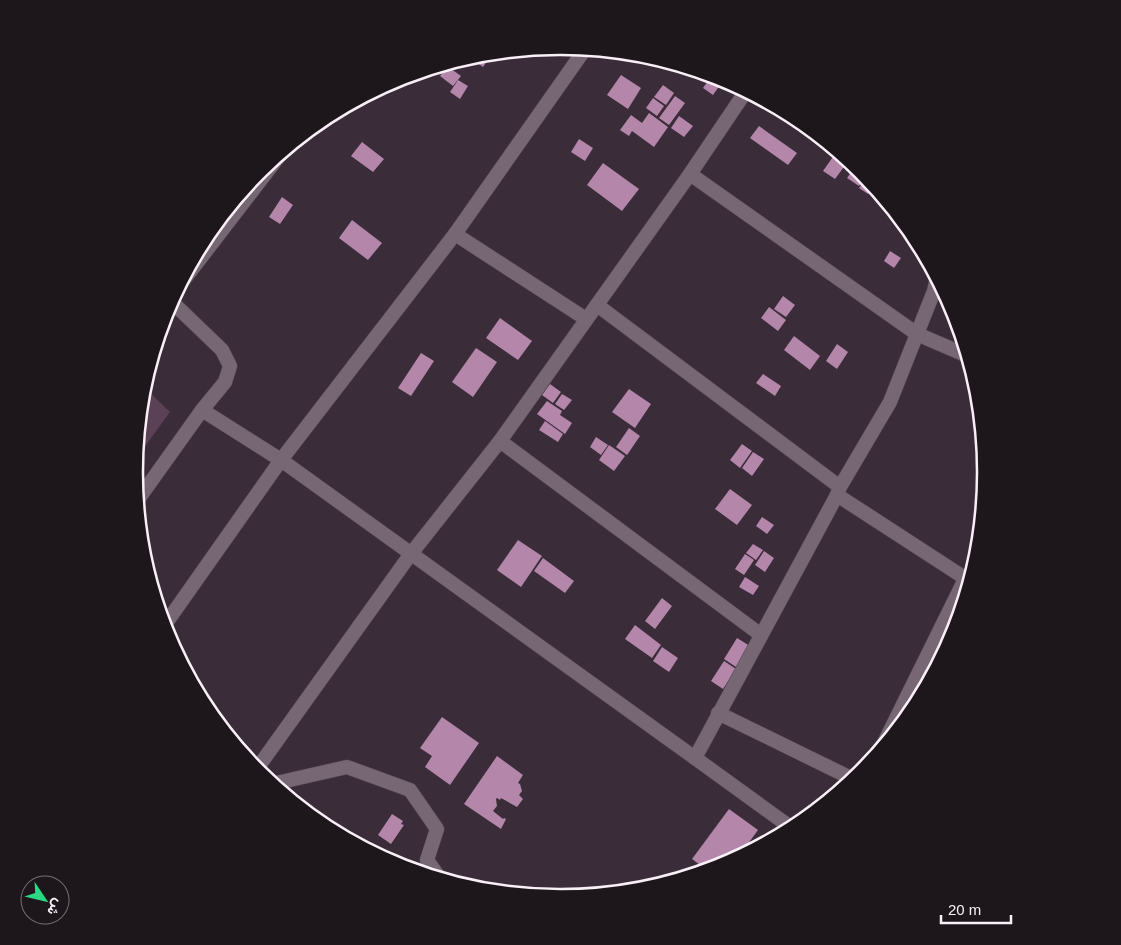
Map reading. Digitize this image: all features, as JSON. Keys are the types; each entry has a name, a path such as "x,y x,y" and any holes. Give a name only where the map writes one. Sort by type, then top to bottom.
{"street":[{"path":"169,618 280,460 455,234 580,56"},
{"path":"261,763 410,555 500,441 690,174 742,97"},
{"path":"690,174 917,334 961,353"},
{"path":"208,250 253,190"},
{"path":"455,234 586,319"},
{"path":"695,758 839,491 890,402 935,288"},
{"path":"597,305 839,491 965,578"},
{"path":"144,492 224,382 230,366 222,350 178,307"},
{"path":"202,410 280,460 786,824"},
{"path":"500,441 761,635"},
{"path":"893,725 959,598"},
{"path":"718,713 847,776"},
{"path":"281,782 347,767 410,790 437,829 427,860 434,871"}],"shaded area":[{"path":"151,393 170,412 144,448"}],"building":[{"path":"486,62 483,67 478,63"},
{"path":"451,69 461,76 453,86 440,76 443,72"},
{"path":"621,75 641,88 628,109 607,95"},
{"path":"458,80 468,86 460,99 450,92"},
{"path":"707,82 719,87 713,95 703,88"},
{"path":"663,85 674,93 666,105 654,97"},
{"path":"675,96 685,103 669,125 659,118"},
{"path":"653,98 664,106 657,116 646,108"},
{"path":"649,113 668,127 654,147 632,131 629,136 620,130 631,115 642,123"},
{"path":"679,116 693,126 684,137 671,128"},
{"path":"759,126 797,153 788,165 750,138"},
{"path":"579,139 593,148 585,161 571,152"},
{"path":"362,142 384,159 373,172 351,156"},
{"path":"833,157 844,166 835,179 823,171"},
{"path":"603,163 639,189 622,211 587,185"},
{"path":"851,172 861,183 859,186 847,178"},
{"path":"862,184 870,192 868,194 859,188"},
{"path":"282,197 293,205 280,224 269,217"},
{"path":"352,220 382,243 368,260 339,238"},
{"path":"890,251 901,258 894,268 884,261"},
{"path":"783,296 795,305 786,317 774,309"},
{"path":"769,307 786,320 778,331 761,318"},
{"path":"500,318 532,341 518,360 486,338"},
{"path":"794,336 820,356 810,370 784,350"},
{"path":"837,344 848,352 837,369 826,361"},
{"path":"476,348 497,362 473,397 452,382"},
{"path":"421,353 434,361 411,396 398,388"},
{"path":"763,374 781,386 775,396 756,383"},
{"path":"550,384 561,392 553,403 542,395"},
{"path":"629,389 651,404 635,428 612,412"},
{"path":"562,394 572,400 564,410 555,404"},
{"path":"547,401 562,411 560,415 572,423 565,434 537,414"},
{"path":"545,421 563,434 558,442 539,430"},
{"path":"629,428 640,436 627,455 616,447"},
{"path":"596,437 608,445 601,455 590,447"},
{"path":"742,444 752,451 740,468 730,460"},
{"path":"609,445 625,456 614,471 599,460"},
{"path":"753,452 764,459 752,476 742,468"},
{"path":"730,489 752,505 737,525 715,509"},
{"path":"762,517 774,525 767,534 756,526"},
{"path":"518,540 542,556 521,587 497,570"},
{"path":"753,544 763,550 756,560 746,553"},
{"path":"764,551 774,558 765,572 755,565"},
{"path":"745,554 754,560 744,575 735,569"},
{"path":"543,558 574,581 565,593 534,571"},
{"path":"745,577 759,586 753,595 739,587"},
{"path":"662,598 672,606 655,629 645,621"},
{"path":"635,625 661,645 652,658 625,639"},
{"path":"737,638 750,646 736,667 724,659"},
{"path":"662,647 678,658 669,672 653,661"},
{"path":"724,661 736,669 723,689 711,681"},
{"path":"442,717 479,743 450,785 425,767 432,756 420,748"},
{"path":"497,756 523,775 518,783 522,791 519,795 523,799 517,807 501,798 500,800 496,799 497,806 493,811 503,819 506,819 501,829 464,804"},
{"path":"729,809 758,830 746,846 720,858 701,866 692,859"},
{"path":"392,814 403,821 401,824 404,825 391,844 378,835"}]}
